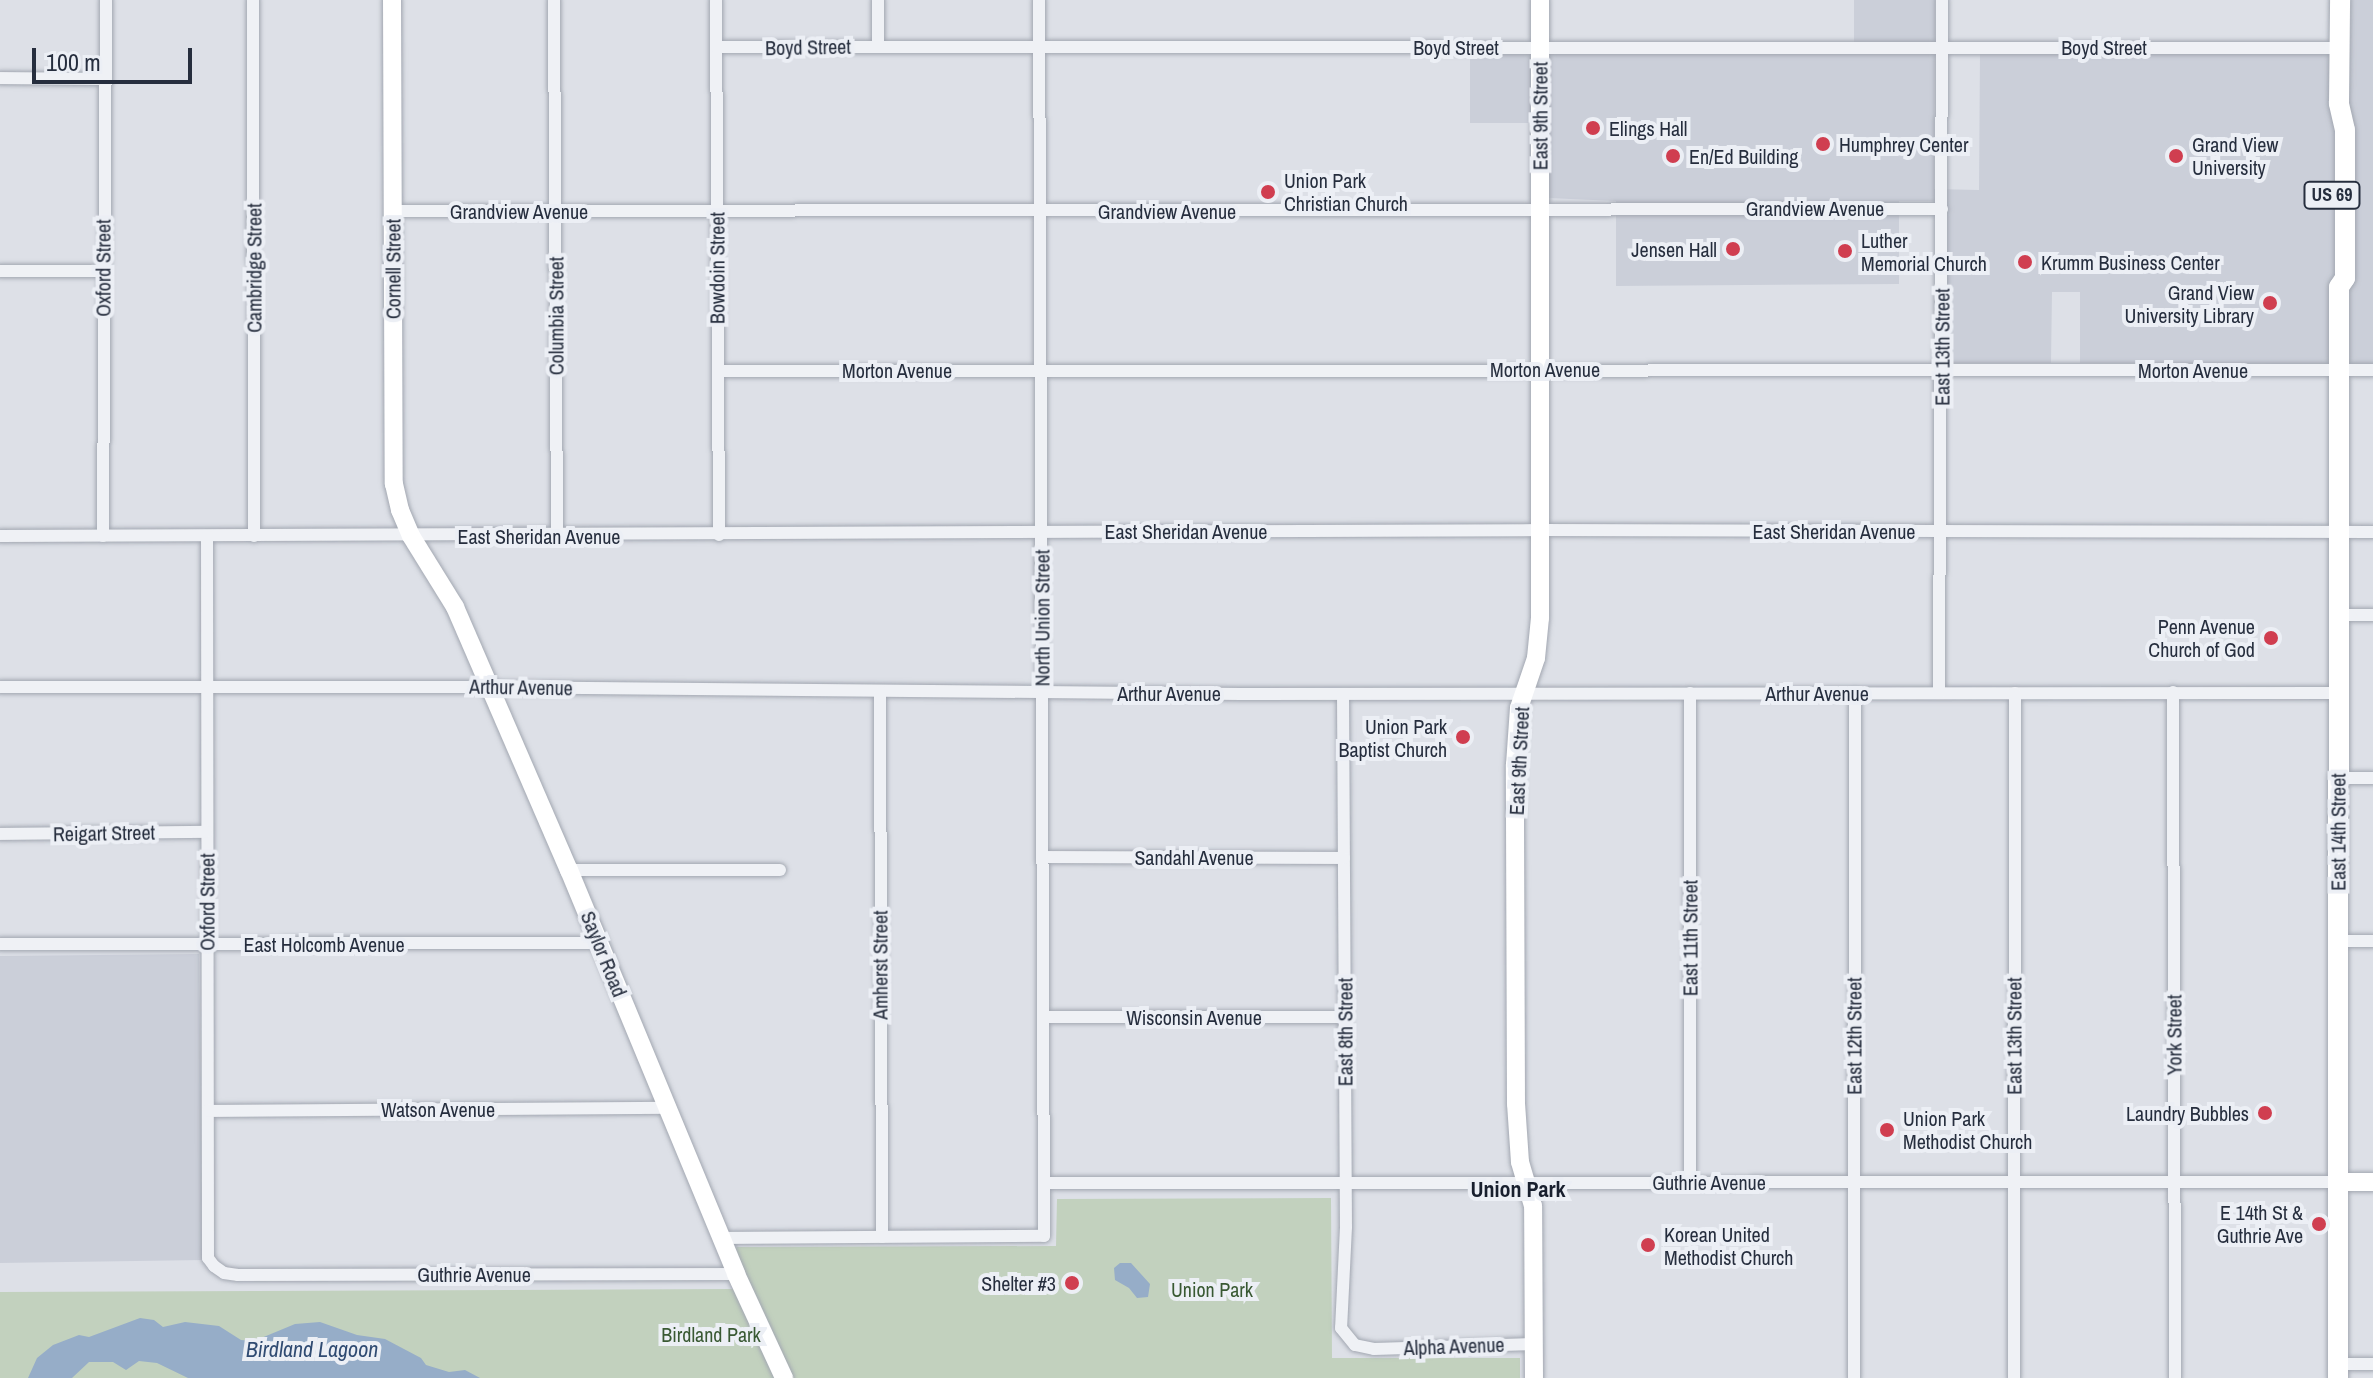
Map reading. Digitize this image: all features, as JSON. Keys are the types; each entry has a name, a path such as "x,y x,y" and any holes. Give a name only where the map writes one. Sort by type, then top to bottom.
{"main road":[{"name":"East 14th Street","path":"2338,1371 2339,287 2345,278 2345,130 2339,103 2340,0"}],"street":[{"name":"Oxford Street","path":"103,536 106,0"},
{"name":"Cambridge Street","path":"253,0 254,536"},
{"name":"Cornell Street","path":"392,0 394,484 411,536"},
{"name":"Columbia Street","path":"554,0 557,536"},
{"name":"Bowdoin Street","path":"716,0 719,535"},
{"path":"878,0 878,46"},
{"name":"North Union Street","path":"882,1237 1044,1236 1039,0"},
{"name":"East 9th Street","path":"1534,1378 1533,1217 1517,1139 1516,744 1523,692 1539,639 1540,0"},
{"name":"East 13th Street","path":"1939,693 1942,0"},
{"name":"Boyd Street","path":"717,47 2340,48"},
{"path":"0,78 105,79"},
{"name":"Grandview Avenue","path":"392,211 1942,209"},
{"path":"0,271 103,271"},
{"name":"Morton Avenue","path":"718,371 2373,370"},
{"name":"East Sheridan Avenue","path":"0,536 1539,530 2373,532"},
{"name":"Oxford Street","path":"207,536 208,1258 214,1266"},
{"name":"Saylor Road","path":"411,536 449,595 569,870 736,1274 784,1378"},
{"path":"2338,615 2373,615"},
{"name":"Arthur Avenue","path":"0,687 489,687 1343,694 2338,693"},
{"name":"Amherst Street","path":"880,692 882,1237"},
{"name":"York Street","path":"2173,692 2175,1378"},
{"name":"East 11th Street","path":"1690,693 1690,1182"},
{"name":"East 12th Street","path":"1854,1378 1855,693"},
{"name":"East 13th Street","path":"2014,1378 2015,693"},
{"name":"East 8th Street","path":"1343,694 1345,1182 1341,1328 1355,1345 1374,1349"},
{"path":"2338,778 2373,778"},
{"name":"Reigart Street","path":"0,834 207,832"},
{"name":"Sandahl Avenue","path":"1043,857 1344,858"},
{"path":"569,870 780,870"},
{"path":"2338,941 2373,941"},
{"name":"East Holcomb Avenue","path":"0,944 599,943"},
{"name":"Wisconsin Avenue","path":"1043,1017 1345,1017"},
{"name":"Watson Avenue","path":"208,1111 668,1108"},
{"name":"Guthrie Avenue","path":"1045,1183 2373,1182"},
{"path":"721,1238 882,1237"},
{"name":"Guthrie Avenue","path":"214,1266 238,1275 736,1274"},
{"name":"Alpha Avenue","path":"1374,1349 1534,1344"},
{"path":"2338,1371 2373,1364"}],"shaded area":[{"name":"Grand View University","path":"1854,0 1935,0 1934,189 1979,190 1980,52 2350,52 2351,0 2373,0 2373,364 2080,363 2080,292 2052,292 2051,363 1951,363 1946,358 1946,201 1899,201 1899,284 1616,286 1616,201 1548,198 1546,123 1470,123 1470,51 1854,51"},
{"path":"199,954 203,1260 0,1263 0,956"}],"green space":[{"name":"Birdland Park","path":"1331,1198 1332,1358 1520,1358 1520,1378 0,1378 0,1292 732,1289 741,1285 733,1251 737,1247 1056,1246 1057,1199"}],"water":[{"path":"1120,1263 1131,1263 1150,1284 1148,1297 1137,1298 1129,1288 1115,1280 1114,1268"},
{"name":"Birdland Lagoon","path":"140,1318 154,1320 163,1327 185,1322 219,1326 241,1340 254,1341 295,1324 320,1322 357,1335 385,1339 421,1358 426,1365 449,1372 465,1370 480,1378 188,1378 157,1363 139,1361 126,1370 113,1362 89,1362 72,1378 28,1378 37,1358 53,1345 79,1335 89,1337"}],"place":[{"name":"Elings Hall","path":"1593,128"},
{"name":"Humphrey Center","path":"1823,144"},
{"name":"En/Ed Building","path":"1673,156"},
{"name":"Grand View University","path":"2176,156"},
{"name":"Union Park Christian Church","path":"1268,192"},
{"name":"Jensen Hall","path":"1733,249"},
{"name":"Luther Memorial Church","path":"1845,251"},
{"name":"Krumm Business Center","path":"2025,262"},
{"name":"Grand View University Library","path":"2270,303"},
{"name":"Penn Avenue Church of God","path":"2271,638"},
{"name":"Union Park Baptist Church","path":"1463,737"},
{"name":"Laundry Bubbles","path":"2265,1113"},
{"name":"Union Park Methodist Church","path":"1887,1130"},
{"name":"E 14th St & Guthrie Ave","path":"2319,1224"},
{"name":"Korean United Methodist Church","path":"1648,1245"},
{"name":"Shelter #3","path":"1072,1283"}],"district":[{"name":"Union Park","path":"1518,1190"}]}
